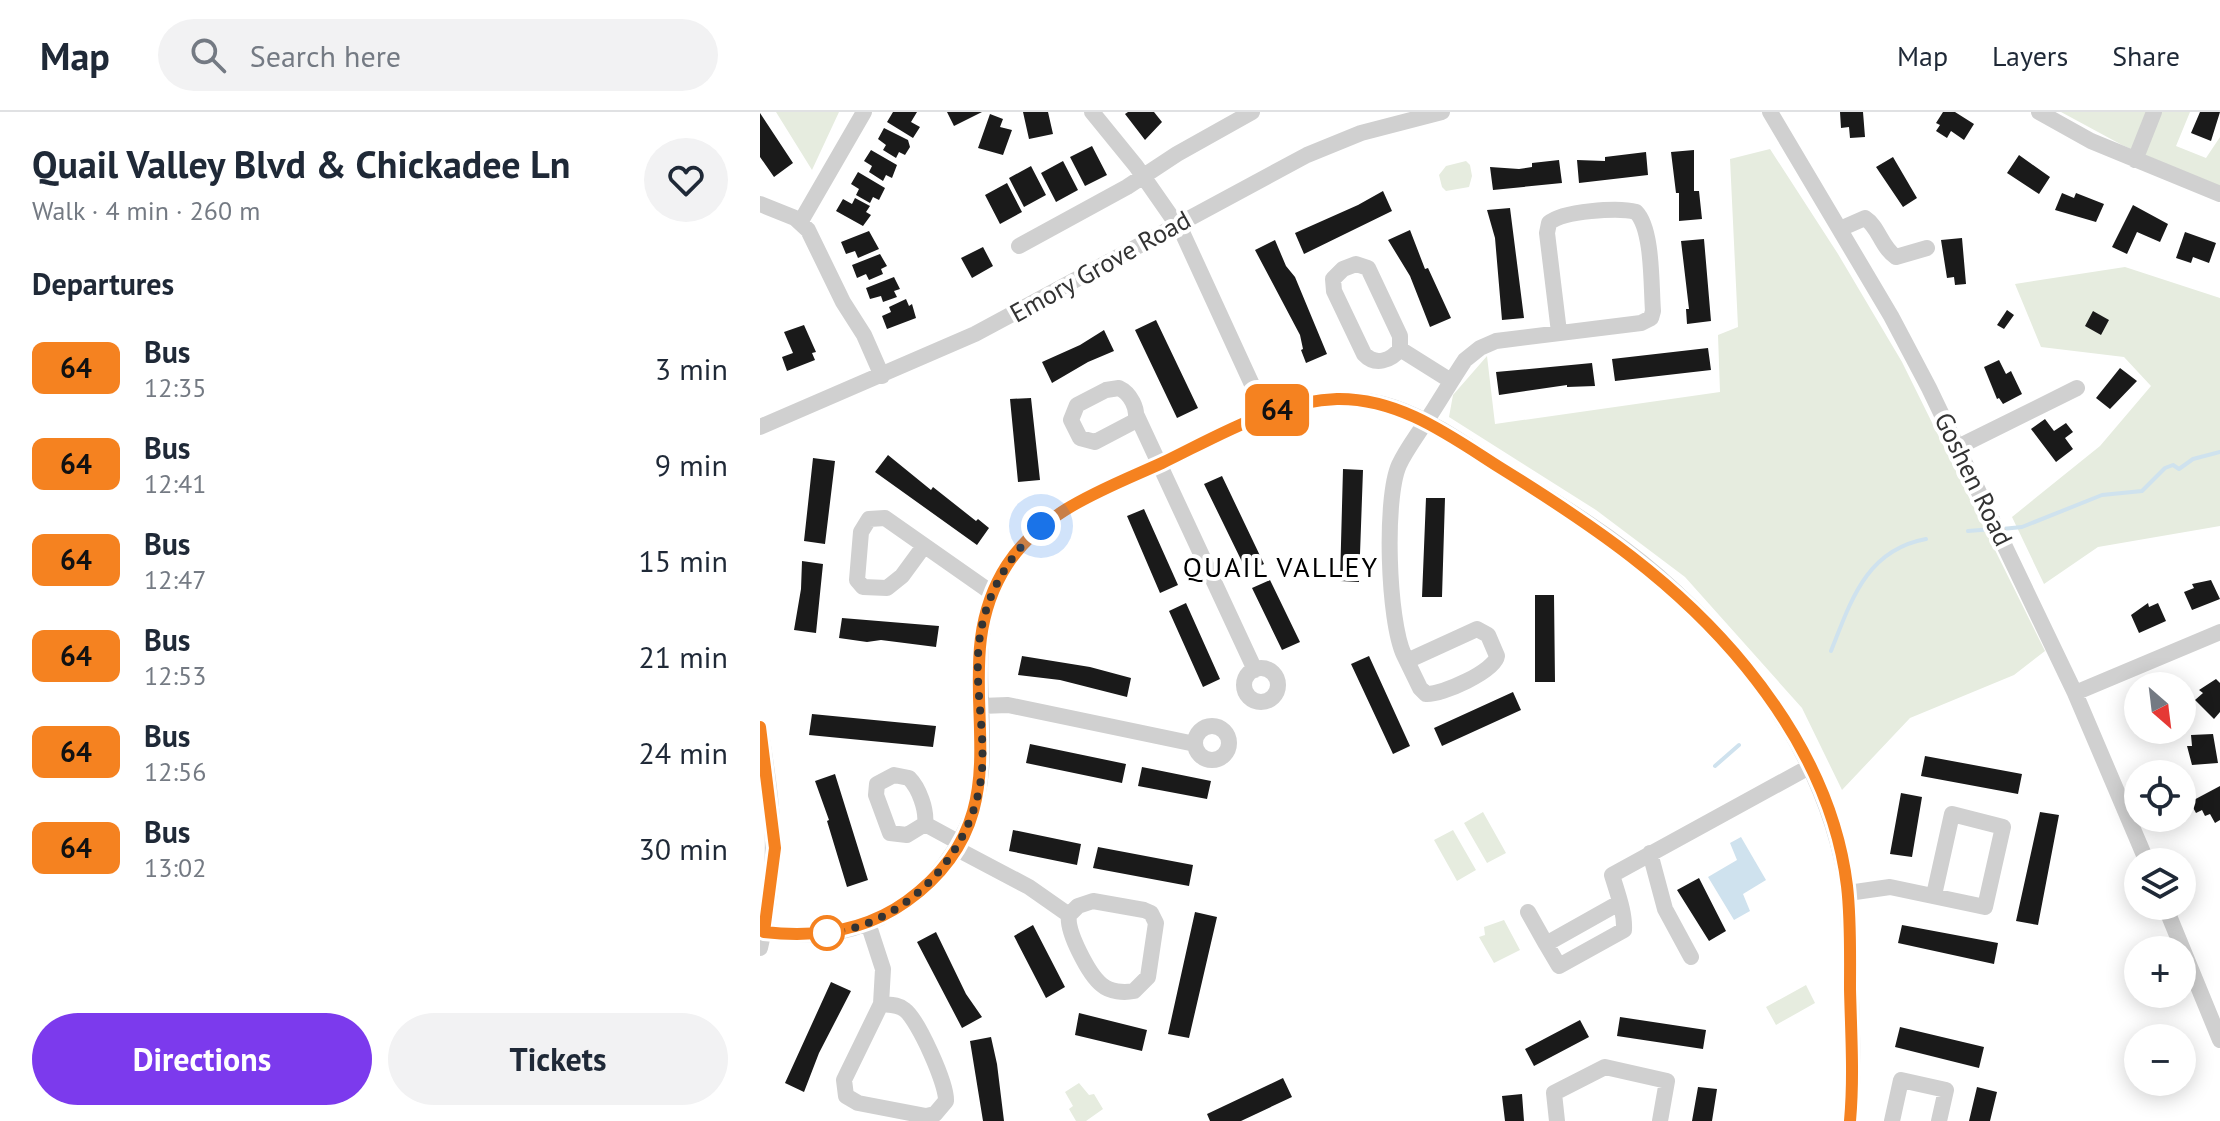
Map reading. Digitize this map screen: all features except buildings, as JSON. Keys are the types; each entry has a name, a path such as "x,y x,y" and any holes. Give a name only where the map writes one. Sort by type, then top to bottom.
{"street":[{"path":"801,221 864,112"},
{"path":"1092,112 1144,177 1176,224 1266,415"},
{"path":"1019,246 1144,177 1177,154 1252,112"},
{"name":"Emory Grove Road","path":"760,427 882,376 1006,318 1281,168 1333,144 1442,112"},
{"name":"Goshen Road","path":"1770,112 1904,339 2075,693 2141,848"},
{"path":"2039,112 2091,141 2220,194"},
{"path":"2135,160 2154,112"},
{"path":"761,204 801,221 818,246 882,376"},
{"path":"1407,661 1477,629 1488,635 1497,656 1492,668 1433,694 1421,690 1407,661 1397,639 1392,611 1393,490 1399,464 1468,357 1486,344 1641,323 1651,318 1653,311 1646,234 1644,223 1636,212 1560,216 1549,223 1547,233 1559,332"},
{"path":"1840,229 1865,218 1871,222 1881,242 1896,257 1927,248"},
{"path":"1356,264 1369,270 1400,336 1400,349 1390,358 1379,361 1371,360 1364,354 1333,288 1337,273 1356,264"},
{"path":"1400,349 1451,381"},
{"path":"1958,447 2077,388"},
{"path":"760,727 775,848 762,940 820,934 868,923 915,895 935,877 958,846 973,813 980,781 980,637 992,593 1015,554 1051,518 1076,502 1266,415 1303,403 1349,399 1389,406 1426,422 1597,529 1676,592 1760,684 1811,766 1834,824 1848,893 1853,1070 1851,1121"},
{"path":"1137,416 1255,670"},
{"path":"924,546 902,576 887,588 863,587 857,580 861,532 869,519 885,518 992,593"},
{"path":"2075,693 2220,632"},
{"path":"981,706 1008,705 1195,744"},
{"path":"1528,912 1559,966 1623,931 1625,926 1612,875 1811,766"},
{"path":"1848,893 1890,887 1985,907 2003,827 1952,814 1934,895"},
{"path":"925,824 1069,915 1071,934 1101,985 1127,992 1145,983 1157,930 1151,913 1093,901 1078,906 1069,915"},
{"path":"1650,853 1665,909 1691,957"},
{"path":"1546,944 1619,903"},
{"path":"2171,920 2220,1040"},
{"path":"868,923 883,969 881,1004 846,1074 844,1093 858,1103 924,1115 935,1114 944,1107 946,1091 913,1020 900,1007 881,1004"},
{"path":"1557,1121 1554,1093 1605,1067 1667,1081 1660,1121"},
{"path":"1892,1121 1901,1080 1946,1090 1939,1121"}],"shaded area":[{"path":"776,112 839,112 812,170"},
{"path":"2061,112 2190,112 2176,146 2206,158 2220,137 2220,187 2122,145"},
{"path":"1770,149 1838,254 1902,362 2045,651 2014,675 1910,718 1842,790 1802,708 1685,577 1596,510 1449,417 1453,395 1487,356 1495,424 1720,392 1718,335 1738,327 1730,159"},
{"path":"1466,161 1472,176 1469,187 1446,191 1439,175 1446,166"},
{"path":"2125,267 2220,298 2220,526 2098,547 2044,584 2012,517 2100,446 2151,386 2124,357 2041,347 2015,284"},
{"path":"1483,812 1506,853 1487,863 1464,823"},
{"path":"1453,830 1476,870 1457,881 1434,840"},
{"path":"1504,920 1520,950 1494,963 1479,937 1485,935 1484,927"},
{"path":"1806,985 1815,1003 1776,1025 1766,1007"},
{"path":"1079,1083 1089,1095 1094,1094 1103,1109 1086,1121 1076,1121 1069,1109 1073,1106 1065,1092"}],"water":[{"path":"1741,837 1766,880 1743,894 1750,911 1734,920 1708,877 1737,860 1730,843"}],"waterway":[{"path":"2002,529 2022,527 2102,495 2142,491 2165,468 2173,465 2179,469 2193,459 2220,452"},
{"path":"1968,531 1993,529"},
{"path":"1831,651 1854,596 1875,566 1889,554 1926,539"},
{"path":"1715,766 1739,745"}],"bus line":[{"name":"64","path":"760,727 775,848 775,868 764,932 820,934 856,927 879,918 899,907 935,877 957,849 968,825 981,773 979,654 984,616 1001,575 1033,533 1076,502 1279,410 1303,403 1337,399 1369,401 1395,408 1438,428 1472,449 1597,529 1640,561 1723,640 1760,684 1792,732 1826,800 1842,852 1848,893 1853,1054 1850,1121"}],"district":[{"name":"QUAIL VALLEY","path":"1281,566"}],"route":[{"path":"827,933 868,923 899,907 935,877 960,843 974,808 981,773 979,654 984,616 1007,565 1041,526"}]}
